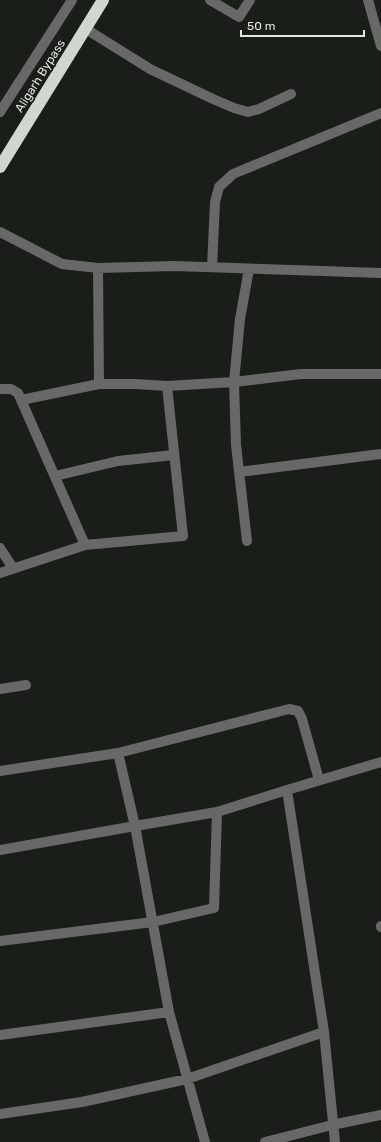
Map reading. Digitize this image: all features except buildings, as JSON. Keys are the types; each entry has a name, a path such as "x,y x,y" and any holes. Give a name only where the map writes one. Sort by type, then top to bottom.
{"highway":[{"name":"Aligarh Bypass","path":"0,167 104,0"}],"street":[{"path":"0,112 72,0"},
{"path":"210,0 240,17 250,0"},
{"path":"368,0 381,46"},
{"path":"86,29 150,69 234,108 248,112 259,109 291,94"},
{"path":"212,267 215,202 219,187 232,174 381,113"},
{"path":"0,232 62,264 98,268 175,266 381,273"},
{"path":"98,268 99,384"},
{"path":"247,541 236,444 234,382 240,319 249,269"},
{"path":"21,400 99,384 167,386 234,382 301,374 381,374"},
{"path":"0,573 85,545 183,536 167,386"},
{"path":"0,389 11,389 18,393 85,545"},
{"path":"239,472 381,454"},
{"path":"55,476 118,461 174,455"},
{"path":"0,548 13,568"},
{"path":"0,689 26,685"},
{"path":"0,771 118,753 289,709 298,711 302,719 319,780"},
{"path":"118,753 136,826 169,1012 205,1142"},
{"path":"0,850 217,812 381,762"},
{"path":"287,790 324,1032 332,1125 335,1142"},
{"path":"0,941 153,922 214,908 217,812"},
{"path":"0,1035 169,1012"},
{"path":"0,1114 82,1102 187,1079 324,1032"},
{"path":"265,1142 332,1125 381,1115"}]}
